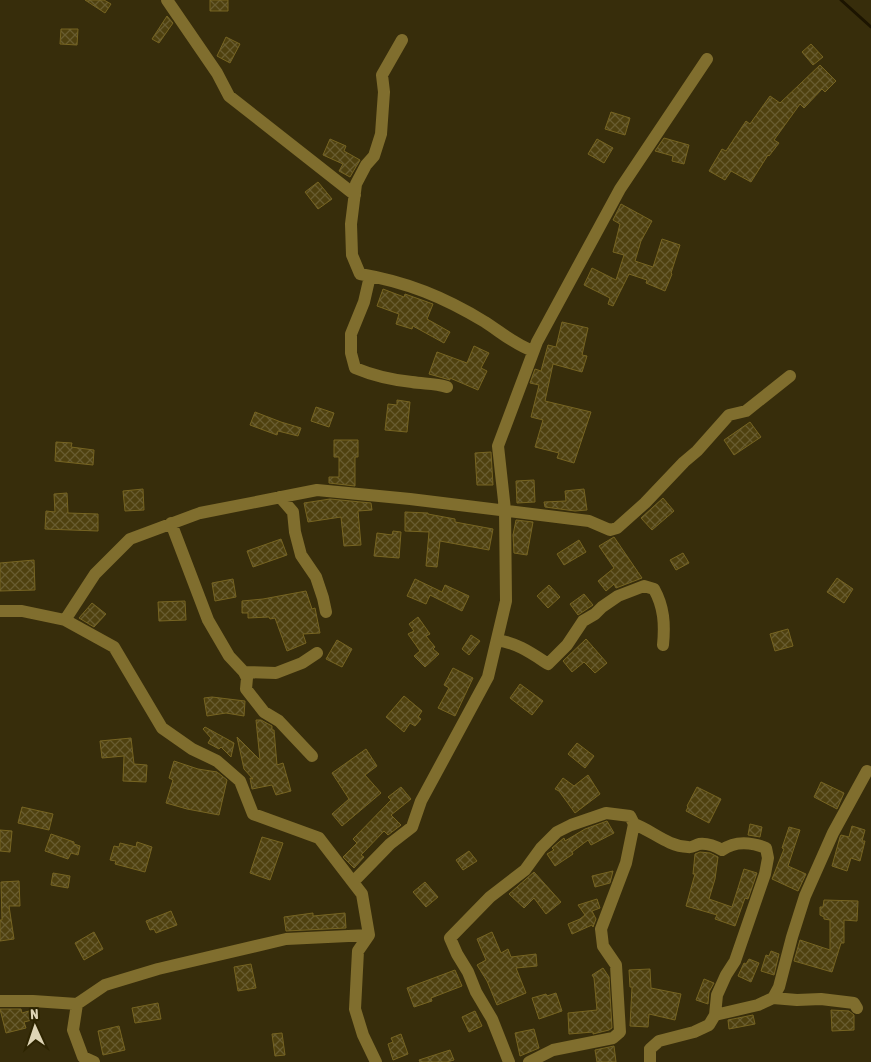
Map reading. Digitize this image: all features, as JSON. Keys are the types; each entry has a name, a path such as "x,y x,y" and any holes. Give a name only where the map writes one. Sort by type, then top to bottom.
{"street":[{"path":"167,0 217,73 229,96 355,195"},
{"path":"402,40 382,74 384,92 381,134 374,156 366,165 356,184 351,224 352,255 360,274 434,294 486,323 518,346 534,351"},
{"path":"353,882 390,844 412,827 421,801 488,677 506,601 504,510 498,446 537,342 620,189 707,59"},
{"path":"370,276 364,302 352,334 351,352 355,368 374,376 438,384 447,387"},
{"path":"65,620 95,574 130,539 200,513 317,490 504,510 589,521 610,530 616,528 697,451 729,415 746,411 790,376"},
{"path":"280,497 293,512 294,532 301,555 316,578 326,612"},
{"path":"170,523 208,620 228,656 244,672 247,678 246,689 264,712 279,721 312,756"},
{"path":"497,640 510,642 548,664 567,645 583,621 618,596 644,586 654,589 661,602 664,622 663,645"},
{"path":"0,610 22,611 65,620 114,647 162,728 192,750 217,761 240,781 253,814 319,838 362,894 370,935 358,951 355,1009 363,1035 376,1062"},
{"path":"244,672 276,673 302,663 317,653"},
{"path":"773,998 779,987 805,896 833,834 867,771"},
{"path":"509,1062 492,1019 476,992 450,938 490,897 525,870 541,848 557,832 606,813 630,816 634,824 626,863 601,929 603,946 616,965 620,1032 614,1038 553,1050 529,1062"},
{"path":"634,824 647,829 664,841 690,848 700,844 711,845 722,850 730,844 742,842 756,844 766,848 768,858 735,961 717,995 715,1015 709,1025 694,1032 659,1041 650,1050 650,1062"},
{"path":"0,1000 33,1000 77,1004 105,985 158,969 286,939 370,935"},
{"path":"715,1015 758,1005 773,998 821,999 854,1003 857,1008"},
{"path":"77,1004 73,1030 83,1056 94,1062"}],"building":[{"path":"85,0 104,0 111,4 105,13"},
{"path":"210,0 228,0 228,11 210,11"},
{"path":"167,16 173,23 159,43 152,39"},
{"path":"61,29 78,29 77,45 60,44"},
{"path":"226,37 240,44 230,63 217,56"},
{"path":"811,44 823,57 813,65 802,52"},
{"path":"820,65 836,81 825,92 822,89 804,108 800,104 774,140 779,143 768,155 751,182 731,171 725,180 709,171 722,149 726,151 746,121 750,124 770,96 780,103"},
{"path":"611,112 630,118 625,135 605,129"},
{"path":"664,138 689,145 684,164 672,161 673,156 655,151"},
{"path":"330,139 346,146 344,151 360,160 350,177 339,171 343,164 323,155"},
{"path":"597,139 613,148 604,163 588,154"},
{"path":"318,182 332,199 318,209 305,192"},
{"path":"621,204 652,221 641,241 635,261 653,267 662,239 680,245 665,291 646,283 647,280 629,274 613,306 608,304 610,298 584,285 592,268 616,280 624,255 613,252 620,224 613,220"},
{"path":"383,289 404,297 405,294 433,304 427,319 450,332 444,343 413,326 412,329 396,324 399,314 377,306"},
{"path":"562,322 588,328 582,355 587,356 582,372 553,364 545,401 591,412 574,463 557,458 559,453 535,447 543,420 531,417 539,385 530,383 535,369 541,371 548,345 556,347"},
{"path":"474,346 489,353 481,368 487,371 478,390 450,378 450,380 429,374 437,352 467,363"},
{"path":"397,400 410,402 407,432 385,430 388,404 397,405"},
{"path":"316,407 334,413 329,427 311,421"},
{"path":"255,412 301,428 298,436 278,431 277,435 250,425"},
{"path":"750,422 761,437 734,455 724,440"},
{"path":"334,440 358,440 358,457 355,457 355,486 329,483 329,477 339,477 339,457 334,457"},
{"path":"56,442 72,443 71,447 94,450 93,465 55,461"},
{"path":"491,452 493,485 477,485 475,453"},
{"path":"534,480 535,502 517,503 516,481"},
{"path":"143,489 144,510 125,511 123,491"},
{"path":"584,489 587,510 575,511 545,507 544,502 566,501 565,491"},
{"path":"67,493 68,513 98,514 98,531 45,529 46,511 55,512 54,494"},
{"path":"663,498 674,511 652,530 641,518"},
{"path":"330,499 371,503 372,510 358,511 361,545 344,546 341,517 308,522 304,503"},
{"path":"405,512 428,513 455,519 455,522 493,529 489,550 440,541 437,567 426,566 429,532 405,531"},
{"path":"516,520 533,522 527,555 514,553 513,535"},
{"path":"393,531 401,532 399,558 374,556 377,533 392,535"},
{"path":"614,537 642,578 616,588 614,584 606,591 598,581 614,568 599,546"},
{"path":"281,539 287,555 253,567 247,551"},
{"path":"579,540 586,552 564,565 557,554"},
{"path":"683,553 689,563 676,570 670,560"},
{"path":"34,560 35,590 0,591 0,563"},
{"path":"837,578 853,589 844,603 827,592"},
{"path":"233,579 236,597 215,601 212,583"},
{"path":"415,579 442,592 445,585 469,596 462,611 430,595 426,604 407,596"},
{"path":"549,585 560,597 548,608 537,596"},
{"path":"306,591 312,609 315,608 320,633 303,634 306,643 287,651 275,618 248,618 248,613 242,613 242,601"},
{"path":"584,594 593,605 578,615 570,604"},
{"path":"185,601 186,620 159,621 158,602"},
{"path":"92,603 106,614 94,627 79,618"},
{"path":"418,617 430,634 426,636 435,647 433,649 439,654 425,667 414,656 420,651 408,634 414,631 409,624"},
{"path":"788,629 793,646 775,651 770,634"},
{"path":"471,635 480,641 469,655 462,649"},
{"path":"586,639 607,663 595,673 584,662 572,672 563,661"},
{"path":"337,640 352,649 342,667 326,659"},
{"path":"453,668 473,678 455,716 438,708 449,688 444,685"},
{"path":"520,684 543,701 532,715 510,698"},
{"path":"404,696 422,711 418,717 421,719 415,726 410,723 404,732 386,717"},
{"path":"212,697 245,701 244,716 226,713 207,716 204,698"},
{"path":"256,720 261,720 272,726 272,730 274,730 277,765 283,763 291,791 276,795 272,785 252,789 250,778 253,779 244,769 237,737 260,760"},
{"path":"205,727 234,743 231,757 221,747 219,749 208,743 211,738 203,729"},
{"path":"131,738 134,764 147,765 146,782 123,781 124,756 102,758 100,741"},
{"path":"577,743 594,756 585,768 568,754"},
{"path":"366,749 377,766 365,775 381,793 342,826 332,814 349,799 332,773"},
{"path":"174,761 198,769 217,772 227,780 219,815 166,803 173,780 169,778"},
{"path":"588,775 600,794 575,813 559,791 555,789 563,778 574,786"},
{"path":"821,782 844,793 837,809 814,797"},
{"path":"401,787 411,799 391,815 401,825 388,835 384,831 361,855 364,857 354,868 343,857 357,843 353,839 391,800 388,797"},
{"path":"697,787 721,799 709,823 686,811"},
{"path":"22,807 53,814 49,830 18,823"},
{"path":"607,821 614,833 591,845 588,840 572,852 573,854 555,866 547,854 554,850 552,848 564,838 565,841 585,829"},
{"path":"750,824 762,827 760,837 748,835"},
{"path":"852,826 865,830 862,841 865,841 860,861 851,858 847,871 832,866 841,835 849,837"},
{"path":"789,827 800,830 788,866 806,874 798,891 772,879 784,849 782,848"},
{"path":"0,830 12,831 10,852 0,851"},
{"path":"51,834 80,846 78,855 71,853 68,859 45,851"},
{"path":"262,837 283,843 270,880 250,873"},
{"path":"137,842 152,847 145,872 115,864 116,861 110,860 114,846 119,847 120,843 136,847"},
{"path":"469,851 477,861 463,870 456,860"},
{"path":"700,852 710,853 718,857 715,879 709,899 732,907 744,869 757,873 748,899 745,898 735,926 715,919 717,915 686,906 695,874 693,874 695,854"},
{"path":"613,871 610,883 595,887 592,876"},
{"path":"534,872 561,902 546,914 534,898 524,908 509,894"},
{"path":"53,873 70,876 68,888 51,885"},
{"path":"19,881 20,906 9,906 14,939 0,941 0,920 2,920 1,882"},
{"path":"425,882 438,897 426,907 413,892"},
{"path":"597,899 600,908 592,911 596,919 593,927 592,925 572,934 568,924 585,915 578,905"},
{"path":"824,900 858,901 857,921 844,920 844,943 841,943 832,972 794,961 800,940 830,950 830,920 824,919 820,915 820,907 823,907"},
{"path":"171,911 177,925 156,933 154,929 150,930 146,921"},
{"path":"313,913 313,916 345,913 346,928 286,931 284,917"},
{"path":"94,932 103,949 84,960 75,943"},
{"path":"492,932 501,953 508,949 511,957 536,954 537,966 516,968 526,993 497,1005 487,981 477,965 486,960 477,939"},
{"path":"771,951 779,954 774,975 761,971 766,955 769,956"},
{"path":"749,959 759,963 751,982 738,976 744,963 746,964"},
{"path":"251,964 256,988 238,991 234,967"},
{"path":"603,968 609,977 612,1028 593,1034 593,1032 569,1034 568,1013 597,1010 594,978 592,975"},
{"path":"650,969 651,988 681,994 675,1020 649,1014 648,1027 630,1026 632,987 630,987 629,970"},
{"path":"455,970 462,986 431,998 432,1001 414,1007 407,988"},
{"path":"704,979 714,983 709,992 708,1004 696,1000"},
{"path":"556,993 562,1011 539,1019 532,998"},
{"path":"158,1003 161,1019 135,1023 132,1008"},
{"path":"0,1009 21,1009 22,1013 29,1011 32,1020 24,1022 26,1028 6,1033"},
{"path":"831,1010 849,1011 854,1015 854,1030 832,1031"},
{"path":"475,1011 482,1026 469,1032 462,1017"},
{"path":"753,1015 755,1024 729,1029 728,1020"},
{"path":"119,1026 125,1050 103,1055 98,1031"},
{"path":"534,1029 539,1048 520,1056 515,1033"},
{"path":"282,1033 285,1055 275,1056 272,1034"},
{"path":"401,1034 408,1054 393,1060 388,1044 393,1042 391,1038"},
{"path":"614,1046 616,1062 597,1062 595,1050"},
{"path":"450,1050 454,1060 447,1062 420,1062 419,1060"}],"waterway":[{"path":"841,0 871,27"}]}
